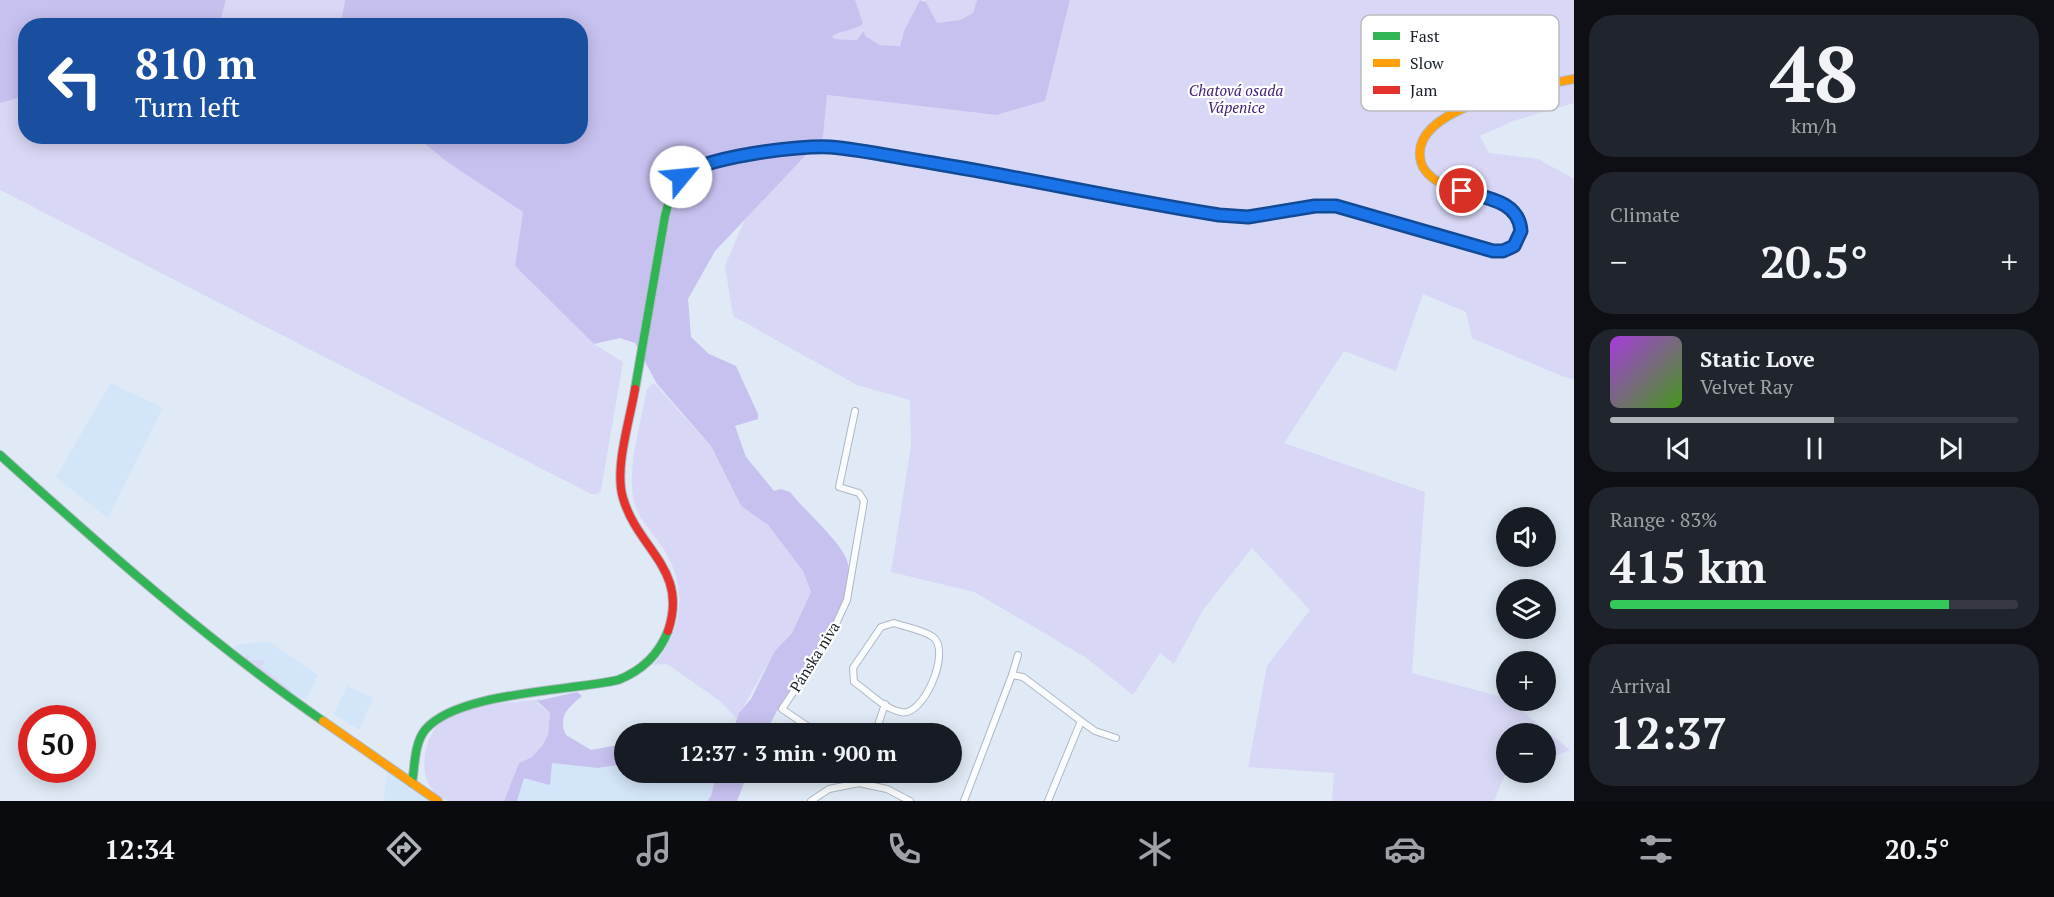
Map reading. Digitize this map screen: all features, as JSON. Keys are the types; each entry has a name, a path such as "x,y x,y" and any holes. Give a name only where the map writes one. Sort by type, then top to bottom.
{"main road":[{"path":"1559,83 1574,79"},
{"path":"412,783 420,739 426,728 440,715 469,704 597,686 618,680 628,676 650,658 666,635 672,612 672,583 660,557 630,516 622,497 620,480 665,216 673,189 689,169 700,164 783,150 831,147 980,171 1219,215 1248,217 1315,206 1342,207 1501,252 1513,248 1521,236 1521,226 1516,214 1500,202 1443,185 1433,179 1421,162 1423,141 1436,124 1456,111"},
{"path":"0,454 157,594 233,656 438,801"}],"street":[{"name":"Pánska niva","path":"803,723 782,709 836,626 851,582 852,559 864,501 859,493 839,487 855,411"},
{"path":"894,623 933,637 941,647 941,659 921,703 912,712 901,712 885,704 854,682 853,668 881,627 894,623"},
{"path":"964,801 1018,655"},
{"path":"1012,675 1023,677 1095,731 1116,738"},
{"path":"879,723 885,704"},
{"path":"1048,801 1081,721"},
{"path":"811,801 829,789 859,783 887,789 910,801"}],"shaded area":[{"path":"0,0 226,0 221,18 18,18 18,98 0,103"},
{"path":"345,0 855,0 863,24 832,36 834,39 857,40 864,31 865,36 880,45 900,46 904,31 920,0 926,2 937,23 960,20 973,13 977,0 1070,0 1045,101 996,115 827,95 823,137 715,251 688,299 691,337 709,354 736,366 758,414 758,419 735,426 746,457 774,491 781,489 790,492 842,550 846,558 849,575 847,593 839,613 829,633 770,723 736,723 739,713 751,699 774,652 792,633 811,592 803,571 768,525 741,506 711,446 657,384 635,343 620,338 594,344 515,266 523,212 447,162 425,144 588,144 588,18 342,18"},
{"path":"111,383 163,408 108,518 56,477"},
{"path":"270,642 318,675 306,699 290,695 243,661 232,648 239,644"},
{"path":"347,686 373,698 359,730 334,714"},
{"path":"577,692 582,696 566,712 563,722 566,735 591,750 614,746 614,766 598,768 552,763 550,785 524,778 517,801 504,801 519,763 532,757 548,735 550,713 537,701"},
{"path":"552,763 598,768 614,766 614,783 713,783 714,790 707,801 517,801 524,778"},
{"path":"388,770 434,801 383,801"},
{"path":"744,783 737,801 707,801 714,784"}],"green space":[{"path":"226,0 345,0 341,18 221,18"},
{"path":"855,0 920,0 904,31 900,46 880,45 865,36 857,40 834,39 831,36 847,29 854,29 858,16"},
{"path":"924,0 977,0 974,13 960,20 937,23"},
{"name":"Chatová osada Vápenice","path":"1070,0 1574,0 1574,103 1559,107 1559,15 1361,15 1361,111 1547,111 1513,121 1480,136 1489,153 1538,159 1574,179 1574,379 1564,377 1472,338 1466,312 1423,294 1396,371 1344,351 1284,443 1425,492 1412,673 1496,695 1496,711 1522,711 1537,723 1496,723 1496,783 1501,783 1494,801 1332,801 1334,773 1248,767 1267,666 1310,610 1252,548 1203,610 1174,664 1160,653 1133,695 1085,657 974,592 891,572 911,446 910,400 857,385 733,316 725,266 747,214 823,137 827,95 995,115 1045,101"},
{"path":"18,98 18,144 425,144 447,162 523,212 515,266 594,344 623,362 601,490 598,494 591,494 0,190 0,103"},
{"path":"654,383 711,446 741,506 768,525 803,571 811,592 792,633 774,652 737,719 720,701 673,668 666,664 653,665 671,638 679,608 679,593 671,563 641,518 633,497 632,470 636,443 647,389"},
{"path":"247,655 250,656 247,660 266,660 261,667 290,689 291,694 243,659"},
{"path":"541,699 537,703 550,713 548,735 532,757 519,763 504,801 449,801 437,795 429,785 424,761 431,735 438,725 447,717 468,709"},
{"path":"1556,739 1570,750 1556,756"}],"traffic: fast":[{"path":"635,389 665,216 670,198 682,176 698,166 714,161 799,148 838,148 894,157"},
{"path":"0,455 198,626 323,721"},
{"path":"412,783 421,736 440,717 487,700 618,680 642,667 660,647 668,631"}],"traffic: slow":[{"path":"1559,82 1574,79"},
{"path":"1459,111 1434,126 1422,143 1421,162 1426,172 1440,183 1499,202 1512,210 1521,220 1522,232 1513,247 1499,251 1478,247"},
{"path":"894,157 1185,209"},
{"path":"323,721 438,801"}],"traffic: jam":[{"path":"1185,209 1248,217 1315,206 1336,206 1478,247"},
{"path":"635,389 624,444 620,473 621,486 630,516 667,575 672,591 673,610 668,631"}],"route":[{"path":"681,177 689,169 700,164 803,147 831,147 980,171 1219,215 1248,217 1329,205 1352,209 1493,251 1511,249 1520,239 1521,231 1520,221 1515,213 1500,202 1462,191"}]}
